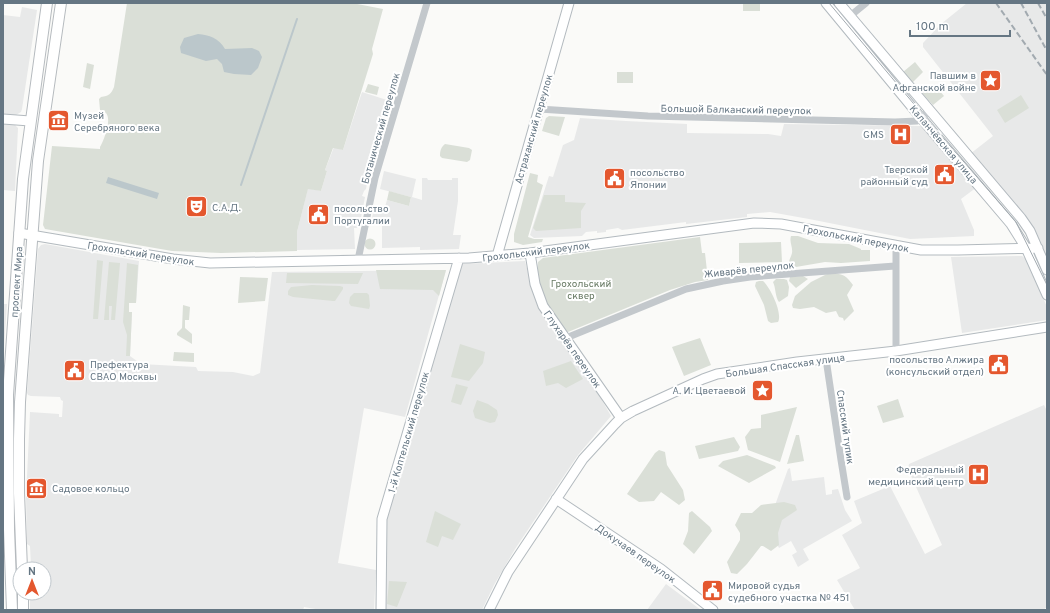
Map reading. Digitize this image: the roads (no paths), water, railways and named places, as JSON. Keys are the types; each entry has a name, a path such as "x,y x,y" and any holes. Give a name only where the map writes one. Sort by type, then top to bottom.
{"main road":[{"name":"проспект Мира","path":"12,610 9,529 8,409 23,180 47,3"},
{"name":"проспект Мира","path":"22,561 19,476 20,402 40,142 60,3"}],"street":[{"name":"Ботанический переулок","path":"358,260 375,178 427,3"},
{"name":"Астраханский переулок","path":"497,256 569,3"},
{"name":"Каланчёвская улица","path":"826,3 1011,224 1026,248 1047,295"},
{"name":"Каланчёвская улица","path":"839,3 1021,218 1030,231 1047,270"},
{"path":"850,16 866,3"},
{"name":"Большой Балканский переулок","path":"539,108 625,115 911,122 921,118 929,111"},
{"path":"3,118 30,120"},
{"name":"Грохольский переулок","path":"19,233 188,261 233,263 497,256 768,222 808,228 922,250 1038,248"},
{"path":"896,246 896,351"},
{"name":"Глухарёв переулок","path":"530,253 535,284 546,311 622,418"},
{"name":"1-й Коптельский переулок","path":"381,610 382,520 459,258"},
{"name":"Живарёв переулок","path":"566,338 686,289 704,284 750,277 895,266"},
{"name":"Большая Спасская улица","path":"489,610 508,572 583,459 622,418 633,411 683,387 717,374 896,351 1047,327"},
{"name":"Спасский тупик","path":"826,359 840,460 847,497"},
{"name":"Докучаев переулок","path":"556,499 661,569 713,610"}],"waterway":[{"path":"241,185 297,19"}],"tram line":[{"path":"829,3 1016,222 1047,285"}],"railway":[{"path":"996,3 1047,75"},
{"path":"1021,3 1047,51"},
{"path":"1038,3 1047,19"}],"place":[{"name":"Павшим в Афганской войне","path":"991,81"},
{"name":"Музей Серебряного века","path":"59,121"},
{"name":"GMS","path":"900,134"},
{"name":"Тверской районный суд","path":"944,175"},
{"name":"посольство Японии","path":"614,178"},
{"name":"С.А.Д.","path":"197,207"},
{"name":"посольство Португалии","path":"318,214"},
{"name":"посольство Алжира (консульский отдел)","path":"999,365"},
{"name":"Префектура СВАО Москвы","path":"75,370"},
{"name":"А. И. Цветаевой","path":"762,390"},
{"name":"Федеральный медицинский центр","path":"979,475"},
{"name":"Садовое кольцо","path":"37,488"},
{"name":"Мировой судья судебного участка № 451","path":"713,591"}],"park label":[{"name":"Грохольский сквер","path":"581,288"}]}
